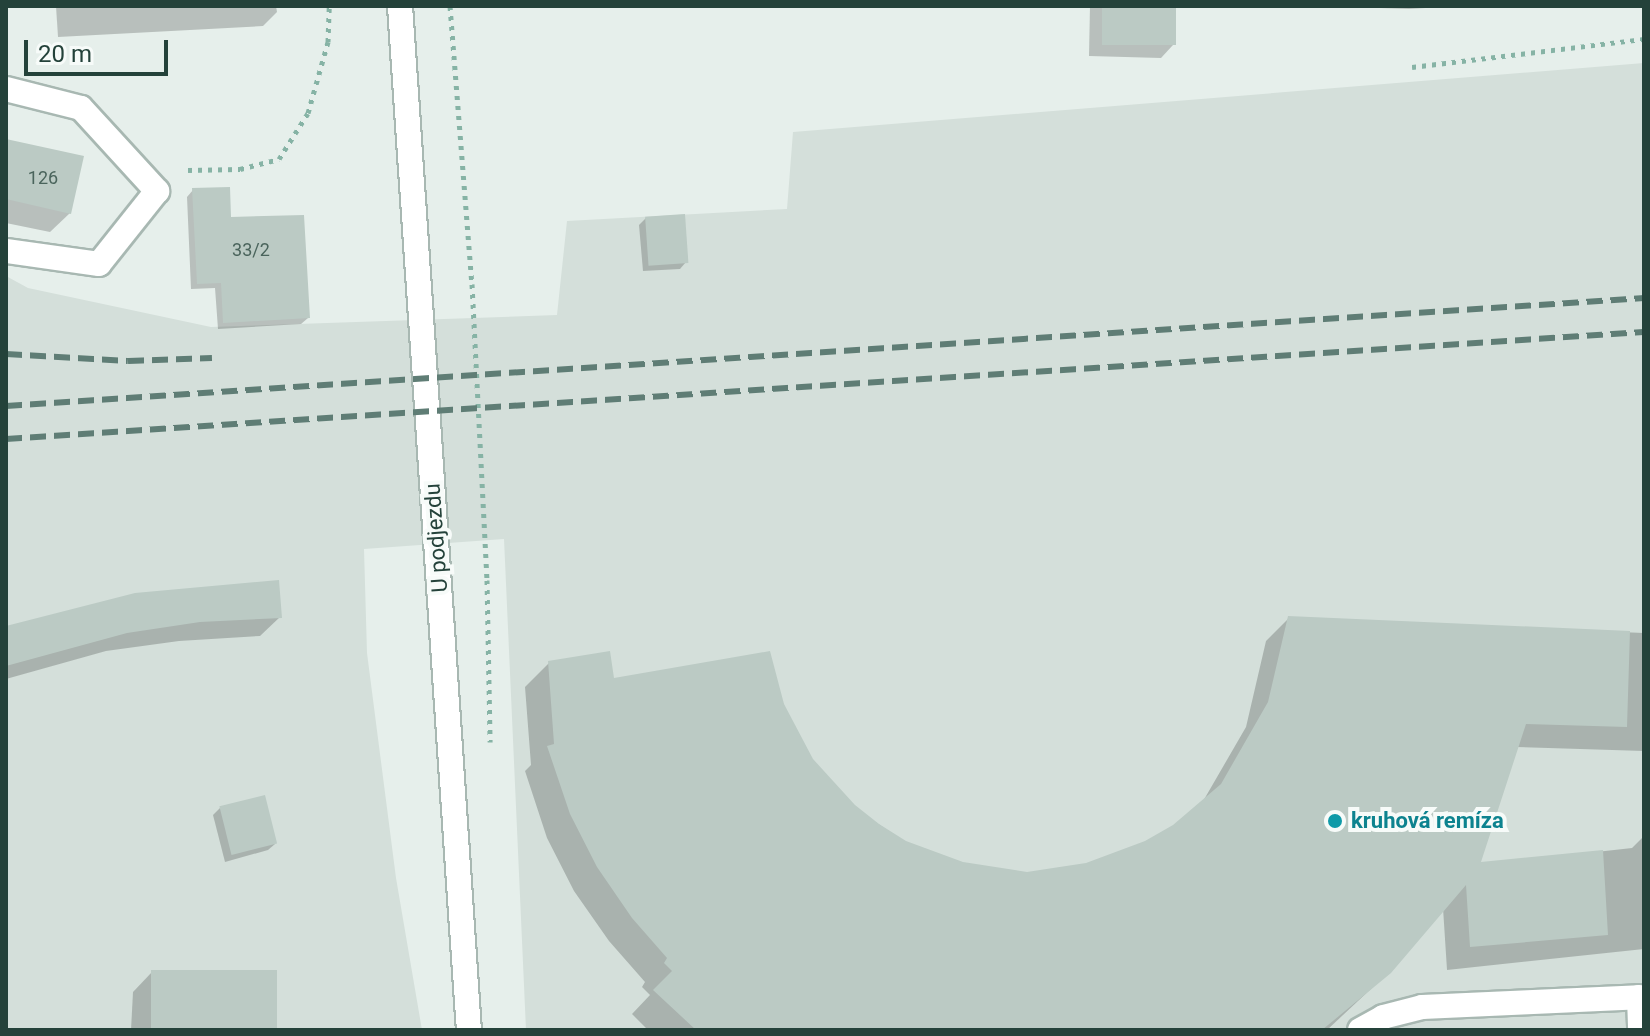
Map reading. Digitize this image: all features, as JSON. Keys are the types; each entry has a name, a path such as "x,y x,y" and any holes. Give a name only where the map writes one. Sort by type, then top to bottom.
{"main road":[{"name":"U podjezdu","path":"400,6 469,1030"},
{"path":"6,89 81,108 157,191 99,264 6,251"},
{"path":"1360,1030 1383,1017 1422,1007 1639,997 1640,1030"}],"path":[{"path":"157,191 189,169 240,169 279,159 308,113 328,42 329,6"},
{"path":"450,6 472,284 487,580"},
{"path":"1412,67 1644,39"}],"shaded area":[{"path":"1644,63 1644,1030 526,1030 504,539 364,549 367,653 396,878 422,1030 6,1030 6,276 28,288 211,327 557,315 567,221 787,209 793,132"}],"building":[{"path":"1102,6 1176,6 1176,45 1102,45"},
{"path":"6,139 84,156 71,214 6,199"},
{"path":"230,187 231,217 304,215 310,318 223,323 221,283 197,284 192,188"},
{"path":"685,214 688,263 649,266 645,217"},
{"path":"279,580 282,618 200,622 127,633 6,666 6,626 135,593"},
{"name":"kruhová remíza","path":"1288,616 1630,631 1627,727 1526,724 1481,862 1603,850 1608,935 1470,947 1466,885 1391,973 1322,1030 696,1030 653,990 672,971 664,963 667,958 632,918 597,867 570,814 547,746 554,744 548,661 610,651 614,678 770,651 784,704 813,759 855,805 879,824 906,841 963,862 1027,872 1086,863 1145,841 1173,825 1221,784 1268,702"},
{"path":"265,795 277,844 231,855 219,806"},
{"path":"151,970 277,970 277,1030 151,1030"}],"railway":[{"path":"6,406 1644,298"},
{"path":"6,439 1644,332"},
{"path":"6,354 128,361 212,358"}],"place":[{"name":"kruhová remíza","path":"1335,821"}]}
